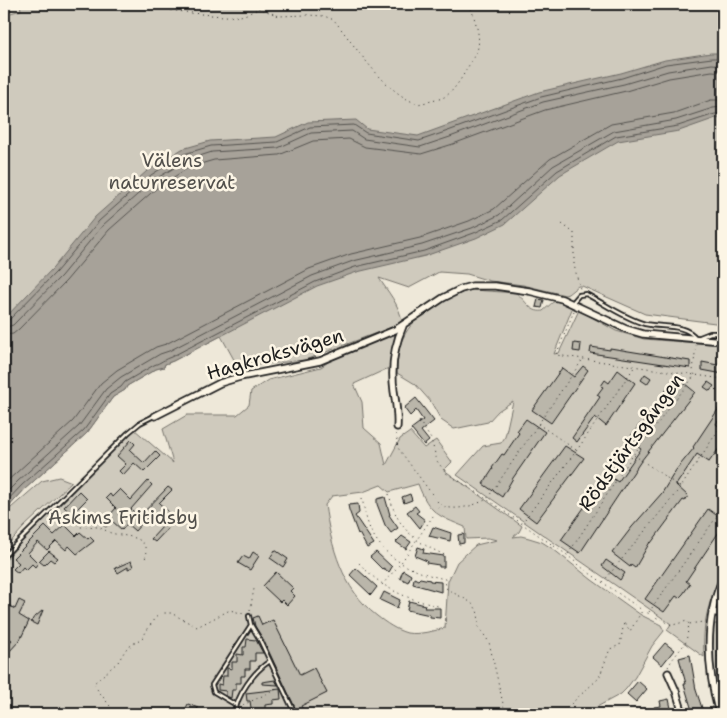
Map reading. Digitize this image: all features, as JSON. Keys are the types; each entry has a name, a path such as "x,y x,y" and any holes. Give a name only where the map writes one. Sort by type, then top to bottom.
{"street":[{"name":"Hagkroksvägen","path":"155,416 220,383 240,376 320,360 403,326 443,298 461,288 472,286 495,286 529,291 575,303 634,332 655,336 723,342"},
{"path":"397,427 398,413 394,390 394,362 397,343 403,326"},
{"path":"719,714 710,676 710,622 723,578"},
{"path":"712,612 722,613"},
{"path":"668,673 683,714"}],"lane":[{"path":"575,303 582,293 586,294 636,321 656,326 689,330 697,339 710,333 723,332"},
{"name":"Hagkroksvägen","path":"4,556 128,433 136,426 155,416"},
{"path":"249,616 251,625 283,686 295,714"},
{"path":"236,705 214,692 212,685 251,625"},
{"path":"235,714 238,700 258,671 270,661"}],"path":[{"path":"4,7 14,4"},
{"path":"147,4 165,9 224,16 240,16 258,9"},
{"path":"249,4 279,16 307,14 324,16 334,20 385,81 402,96 418,104 448,95 477,51 479,44 478,35 470,4"},
{"path":"562,224 570,228 574,233 574,266 582,293"},
{"path":"575,303 556,354 723,379"},
{"name":"Rödstjärtsgången","path":"567,555 633,455 695,375 693,371 697,339"},
{"path":"397,427 398,448 440,505 446,508 466,507 487,499 583,359"},
{"path":"522,523 577,450 635,366"},
{"path":"419,421 431,439 438,461 446,473 522,523 642,610 673,625 685,621 689,624 710,622"},
{"path":"602,582 681,487 723,423"},
{"path":"538,424 577,450"},
{"path":"633,455 681,487"},
{"path":"389,494 398,520 416,540 447,556"},
{"path":"362,498 370,529 378,541 400,564 428,576 445,579 446,588 469,601 477,609 480,615 478,626 489,642 504,708 510,713 516,714"},
{"path":"382,585 400,564 440,505"},
{"path":"649,613 723,508"},
{"path":"51,509 69,518 80,527 96,527 138,538 146,547 145,560"},
{"path":"359,564 370,576 396,594 414,601 438,606"},
{"path":"116,714 96,689 94,683 118,662 126,649 143,637 154,619 161,613 171,613 197,627 230,610 249,616 254,589"},
{"path":"560,714 599,678 610,649 620,645 624,622 630,631 642,610"},
{"path":"722,613 718,654 723,704"},
{"path":"668,673 668,666 686,642 689,624"},
{"path":"236,705 247,705 283,686"}],"green space":[{"name":"Välens naturreservat","path":"20,4 723,4 723,324 645,314 582,286 578,286 565,295 523,285 490,281 467,274 439,272 409,288 379,278 396,304 402,322 305,360 238,367 221,336 165,364 164,367 156,369 127,386 125,390 113,397 87,433 25,489 4,512 4,15 21,10"},
{"path":"473,290 516,293 531,308 539,311 543,311 555,302 570,305 572,309 554,354 559,353 579,310 616,331 644,339 723,345 723,569 705,622 704,657 667,630 671,624 457,475 483,446 501,443 505,437 513,401 498,411 488,422 454,429 441,420 431,402 415,384 397,373 397,363 400,345 413,323 428,311 447,300"},
{"name":"Askims Fritidsby","path":"396,333 391,367 354,384 362,402 364,428 381,443 386,465 400,439 410,432 424,448 436,440 452,462 444,470 522,526 513,537 521,536 542,542 641,615 661,625 664,631 652,646 626,689 621,694 595,708 591,714 4,714 4,562 28,534 59,506 134,429 173,463 163,429 187,415 237,415 249,405 251,391 268,380 321,367 331,360","holes":["418,484 431,507 441,516 465,527 466,539 488,538 497,540 476,545 457,562 448,581 445,628 407,633 391,626 377,616 355,593 340,566 331,536 325,505 332,496 363,492 381,485 389,492"]},
{"path":"59,477 72,482 24,527 4,549 4,514 42,481"},
{"path":"722,617 723,711 718,696 712,660 714,624 722,624"}],"water":[{"path":"721,53 723,55 723,118 716,118 679,131 618,141 560,175 505,224 476,238 425,256 357,272 317,286 165,364 164,367 156,369 127,386 125,390 113,397 87,433 25,489 4,512 4,319 53,268 95,217 147,171 182,149 210,141 276,137 308,122 356,120 367,129 418,136 539,92 621,73 665,60"}],"building":[{"path":"538,299 544,300 542,308 536,307"},
{"path":"574,343 581,344 580,352 573,351"},
{"path":"591,347 610,350 610,348 690,361 690,368 590,353"},
{"path":"702,362 723,366 723,374 702,370"},
{"path":"583,366 588,370 551,423 532,410 562,368 574,377"},
{"path":"618,370 635,383 606,426 595,417 577,442 572,438 600,397 597,395 603,387 601,386 605,380 609,383"},
{"path":"645,374 651,378 647,384 641,380"},
{"path":"679,379 695,392 641,461 580,553 561,540 598,488 596,487 605,473 618,482 641,449 628,440 640,424 642,425 652,414 667,389 670,391"},
{"path":"708,382 714,386 710,391 704,387"},
{"path":"416,398 434,421 421,431 429,441 424,445 411,429 423,420 416,410 410,416 404,408"},
{"path":"723,402 723,414 716,424 723,429 723,450 720,447 709,462 697,454 676,485 688,496 650,542 635,568 631,565 630,567 612,553 662,493 676,470 694,448"},
{"path":"526,419 545,432 502,497 483,484 492,468 502,454 504,455 519,433 517,431"},
{"path":"131,440 135,444 130,450 144,463 155,451 160,456 144,472 134,463 123,475 119,471 126,464 117,456"},
{"path":"565,446 584,458 536,522 519,509"},
{"path":"148,481 152,485 131,509 139,517 168,487 172,490 159,503 169,512 163,518 171,525 155,542 151,539 163,526 150,514 135,531 127,524 122,530 112,521 106,527 102,524 116,508 106,498 110,494 112,497 120,489 131,500"},
{"path":"79,491 87,499 72,514 64,507"},
{"path":"410,494 412,500 404,503 402,497"},
{"path":"385,497 389,515 398,528 391,533 385,525 377,504 377,499"},
{"path":"358,504 359,513 355,516 374,544 367,548 358,534 348,505"},
{"path":"415,506 419,511 416,513 425,520 420,528 407,512"},
{"path":"708,509 723,520 723,526 686,581 690,584 679,598 676,596 664,612 645,599"},
{"path":"65,525 76,536 80,532 88,539 90,537 94,541 77,554 69,546 66,550 56,541 47,550 38,542 28,553 38,563 35,567 32,564 26,570 23,567 18,573 13,569 19,563 13,558 45,526 54,535"},
{"path":"433,527 451,533 450,541 429,536"},
{"path":"464,534 464,543 459,544 458,535"},
{"path":"402,536 411,542 406,549 396,542"},
{"path":"418,547 424,549 423,553 444,556 444,567 426,563 427,561 415,556"},
{"path":"275,550 288,559 283,567 270,558"},
{"path":"49,551 58,558 54,562 50,559 44,565 39,561"},
{"path":"253,552 259,556 250,570 238,563 243,556 249,559"},
{"path":"376,552 392,567 389,572 382,569 370,557"},
{"path":"606,560 625,573 620,580 602,566"},
{"path":"131,561 133,567 128,569 128,567 118,573 115,568"},
{"path":"356,568 377,587 371,595 350,575"},
{"path":"403,570 411,575 408,582 400,578"},
{"path":"276,572 293,588 290,591 295,596 287,605 282,600 280,602 263,586"},
{"path":"414,578 441,582 441,592 413,584"},
{"path":"384,592 400,600 397,608 380,600"},
{"path":"19,600 25,603 19,615 29,621 20,640 8,653 4,649 12,640 4,635 4,603 15,609"},
{"path":"409,601 425,605 424,608 440,608 440,618 407,610"},
{"path":"43,610 37,625 31,622 34,617"},
{"path":"258,616 262,625 273,620 300,675 314,668 327,693 301,706 305,714 298,714 255,626 253,618"},
{"path":"247,639 256,640 263,653 255,653 255,661 250,661 250,669 245,669 245,676 241,676 241,683 236,683 236,690 232,690 231,698 226,696 226,691 218,690 218,684 222,685 223,676 227,676 227,668 232,669 232,662 237,662 237,654 243,655 243,647 246,647"},
{"path":"665,643 674,650 662,665 653,657"},
{"path":"690,655 696,690 704,714 693,714 684,684 686,684 679,658"},
{"path":"275,680 278,685 262,684 262,682"},
{"path":"638,681 647,689 636,702 627,694"},
{"path":"280,689 281,699 273,700 273,704 265,705 265,710 257,710 257,713 252,714 250,701 247,701 246,693"},
{"path":"669,699 672,713 655,714 654,707 661,706 660,701"},
{"path":"188,704 198,708 195,714 183,714"}]}
